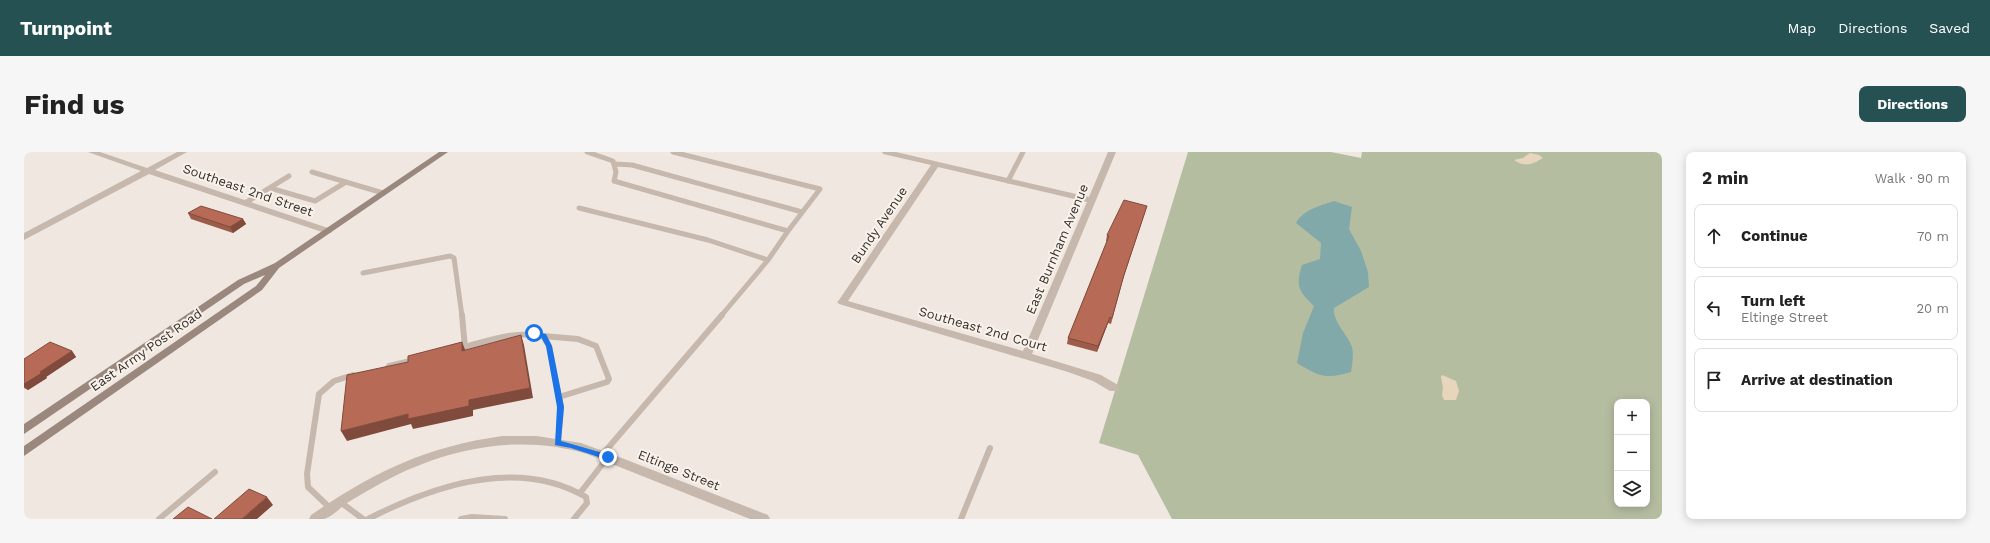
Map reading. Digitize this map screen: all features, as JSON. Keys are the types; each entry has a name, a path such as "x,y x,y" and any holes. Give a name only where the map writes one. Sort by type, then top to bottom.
{"main road":[{"name":"East Army Post Road","path":"24,430 241,282 278,265 444,152"},
{"name":"East Army Post Road","path":"24,452 259,288 278,265"}],"street":[{"name":"Southeast 2nd Street","path":"92,152 328,230"},
{"path":"24,237 183,152"},
{"path":"886,152 1091,200"},
{"name":"East Burnham Avenue","path":"1026,355 1112,152"},
{"name":"Bundy Avenue","path":"842,302 936,164"},
{"name":"Southeast 2nd Court","path":"842,302 1078,371 1096,378 1114,388"},
{"name":"Eltinge Street","path":"314,519 334,504 369,482 396,469 427,457 458,448 488,442 517,440 558,443 605,456 764,519"}],"lane":[{"path":"587,152 611,158 616,164 617,172 614,181 788,231"},
{"path":"580,493 605,456 768,260 820,189 673,152"},
{"path":"1008,180 1023,152"},
{"path":"616,164 632,165 802,212"},
{"path":"312,172 383,193"},
{"path":"245,203 288,176"},
{"path":"270,188 315,201 346,182"},
{"path":"579,208 708,240 768,260"},
{"path":"363,273 450,256 454,258 459,284 464,348"},
{"path":"450,351 519,334 534,333 543,336 578,339 596,346 609,379 607,382 559,397"},
{"path":"543,336 549,346 561,407 558,443"},
{"path":"382,368 420,358"},
{"path":"360,373 338,379 325,386 319,394 308,474 308,487 334,504 363,519"},
{"path":"961,519 990,448"},
{"path":"159,519 215,472"},
{"path":"368,519 418,496 450,487 497,479 534,478 559,485 580,493 586,497 587,503 574,519"},
{"path":"461,519 472,517 506,519"}],"green space":[{"path":"1188,152 1331,152 1361,158 1362,152 1662,152 1662,519 1172,519 1138,455 1099,443"}],"sand":[{"path":"1530,153 1539,155 1543,158 1529,164 1522,164 1514,160 1523,158"},
{"path":"1442,375 1456,381 1459,391 1456,400 1444,400 1442,395"}],"water":[{"path":"1334,201 1352,207 1349,229 1361,251 1368,272 1369,287 1334,308 1334,313 1338,323 1352,347 1353,360 1351,372 1328,376 1317,374 1297,363 1303,333 1314,306 1300,288 1300,272 1302,265 1320,259 1321,243 1296,223 1303,214 1308,211"}],"building":[{"path":"1124,200 1147,206 1124,275 1112,318 1110,317 1098,346 1068,338 1109,236 1107,235"},
{"path":"201,206 243,219 230,227 188,213"},
{"path":"521,335 530,388 469,400 469,406 408,419 408,414 341,431 347,375 408,362 408,356 462,342 462,351"},
{"path":"50,342 72,351 24,384 24,359"},
{"path":"249,489 267,497 242,519 214,519"},
{"path":"188,507 212,519 173,519"}],"route":[{"path":"534,333 543,336 549,346 561,407 558,443 608,457"}]}
